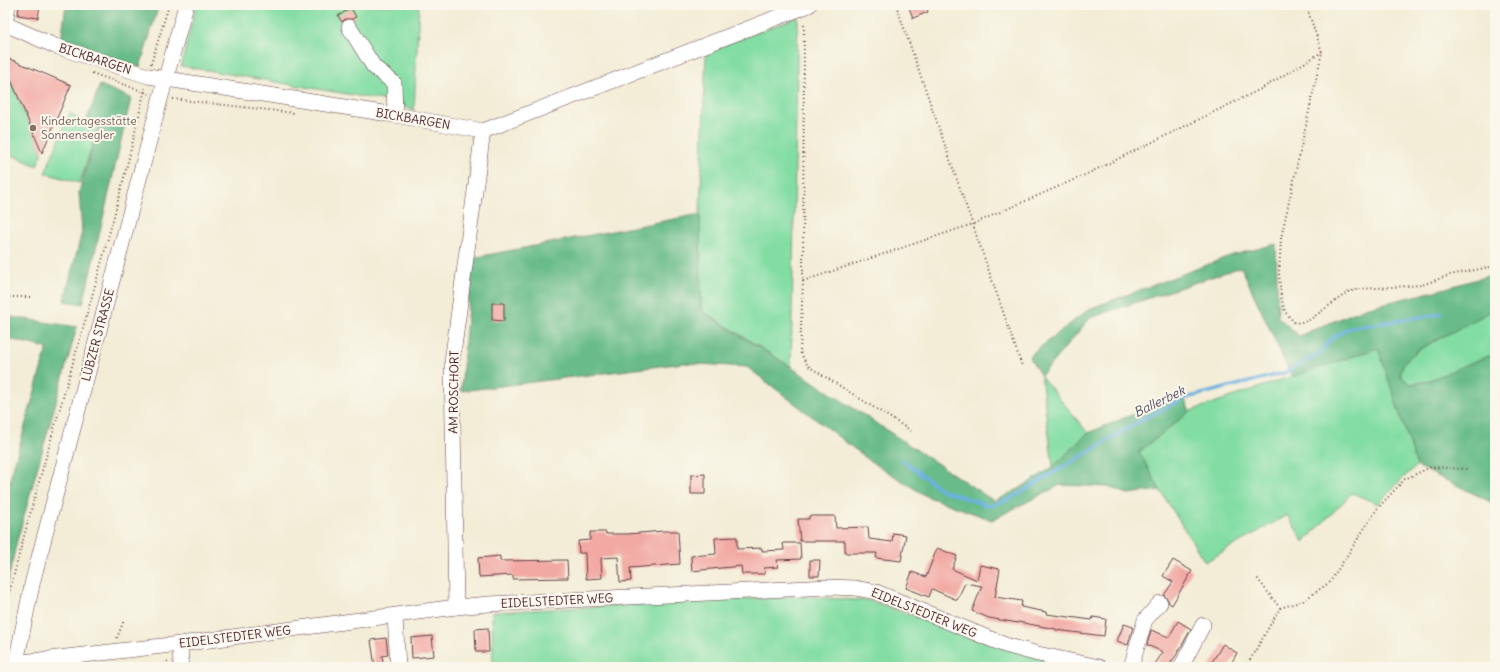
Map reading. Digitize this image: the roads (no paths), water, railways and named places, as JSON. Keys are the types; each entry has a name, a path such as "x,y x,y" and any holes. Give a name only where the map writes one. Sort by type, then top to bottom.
{"street":[{"path":"5,24 8,5"},
{"name":"LÜBZER STRASSE","path":"12,664 160,96 186,5"},
{"path":"483,131 809,5"},
{"name":"BICKBARGEN","path":"5,24 55,46 148,76 395,115 483,131"},
{"path":"349,27 374,67 394,83 395,115"},
{"name":"AM ROSCHORT","path":"456,607 452,362 483,131"},
{"name":"EIDELSTEDTER WEG","path":"12,664 180,644 456,607 489,604 829,587 855,588 876,592 1005,645 1099,667"},
{"path":"1131,667 1145,620 1160,603"},
{"path":"395,616 398,667"},
{"path":"1181,667 1203,625"},
{"path":"180,644 181,667"}],"waterway":[{"name":"Ballerbek","path":"902,460 942,490 989,506 1010,499 1145,418 1186,398 1284,373 1319,354 1332,338 1349,328 1441,314"}],"place":[{"name":"Kindertagesstätte Sonnensegler","path":"33,128"}]}
